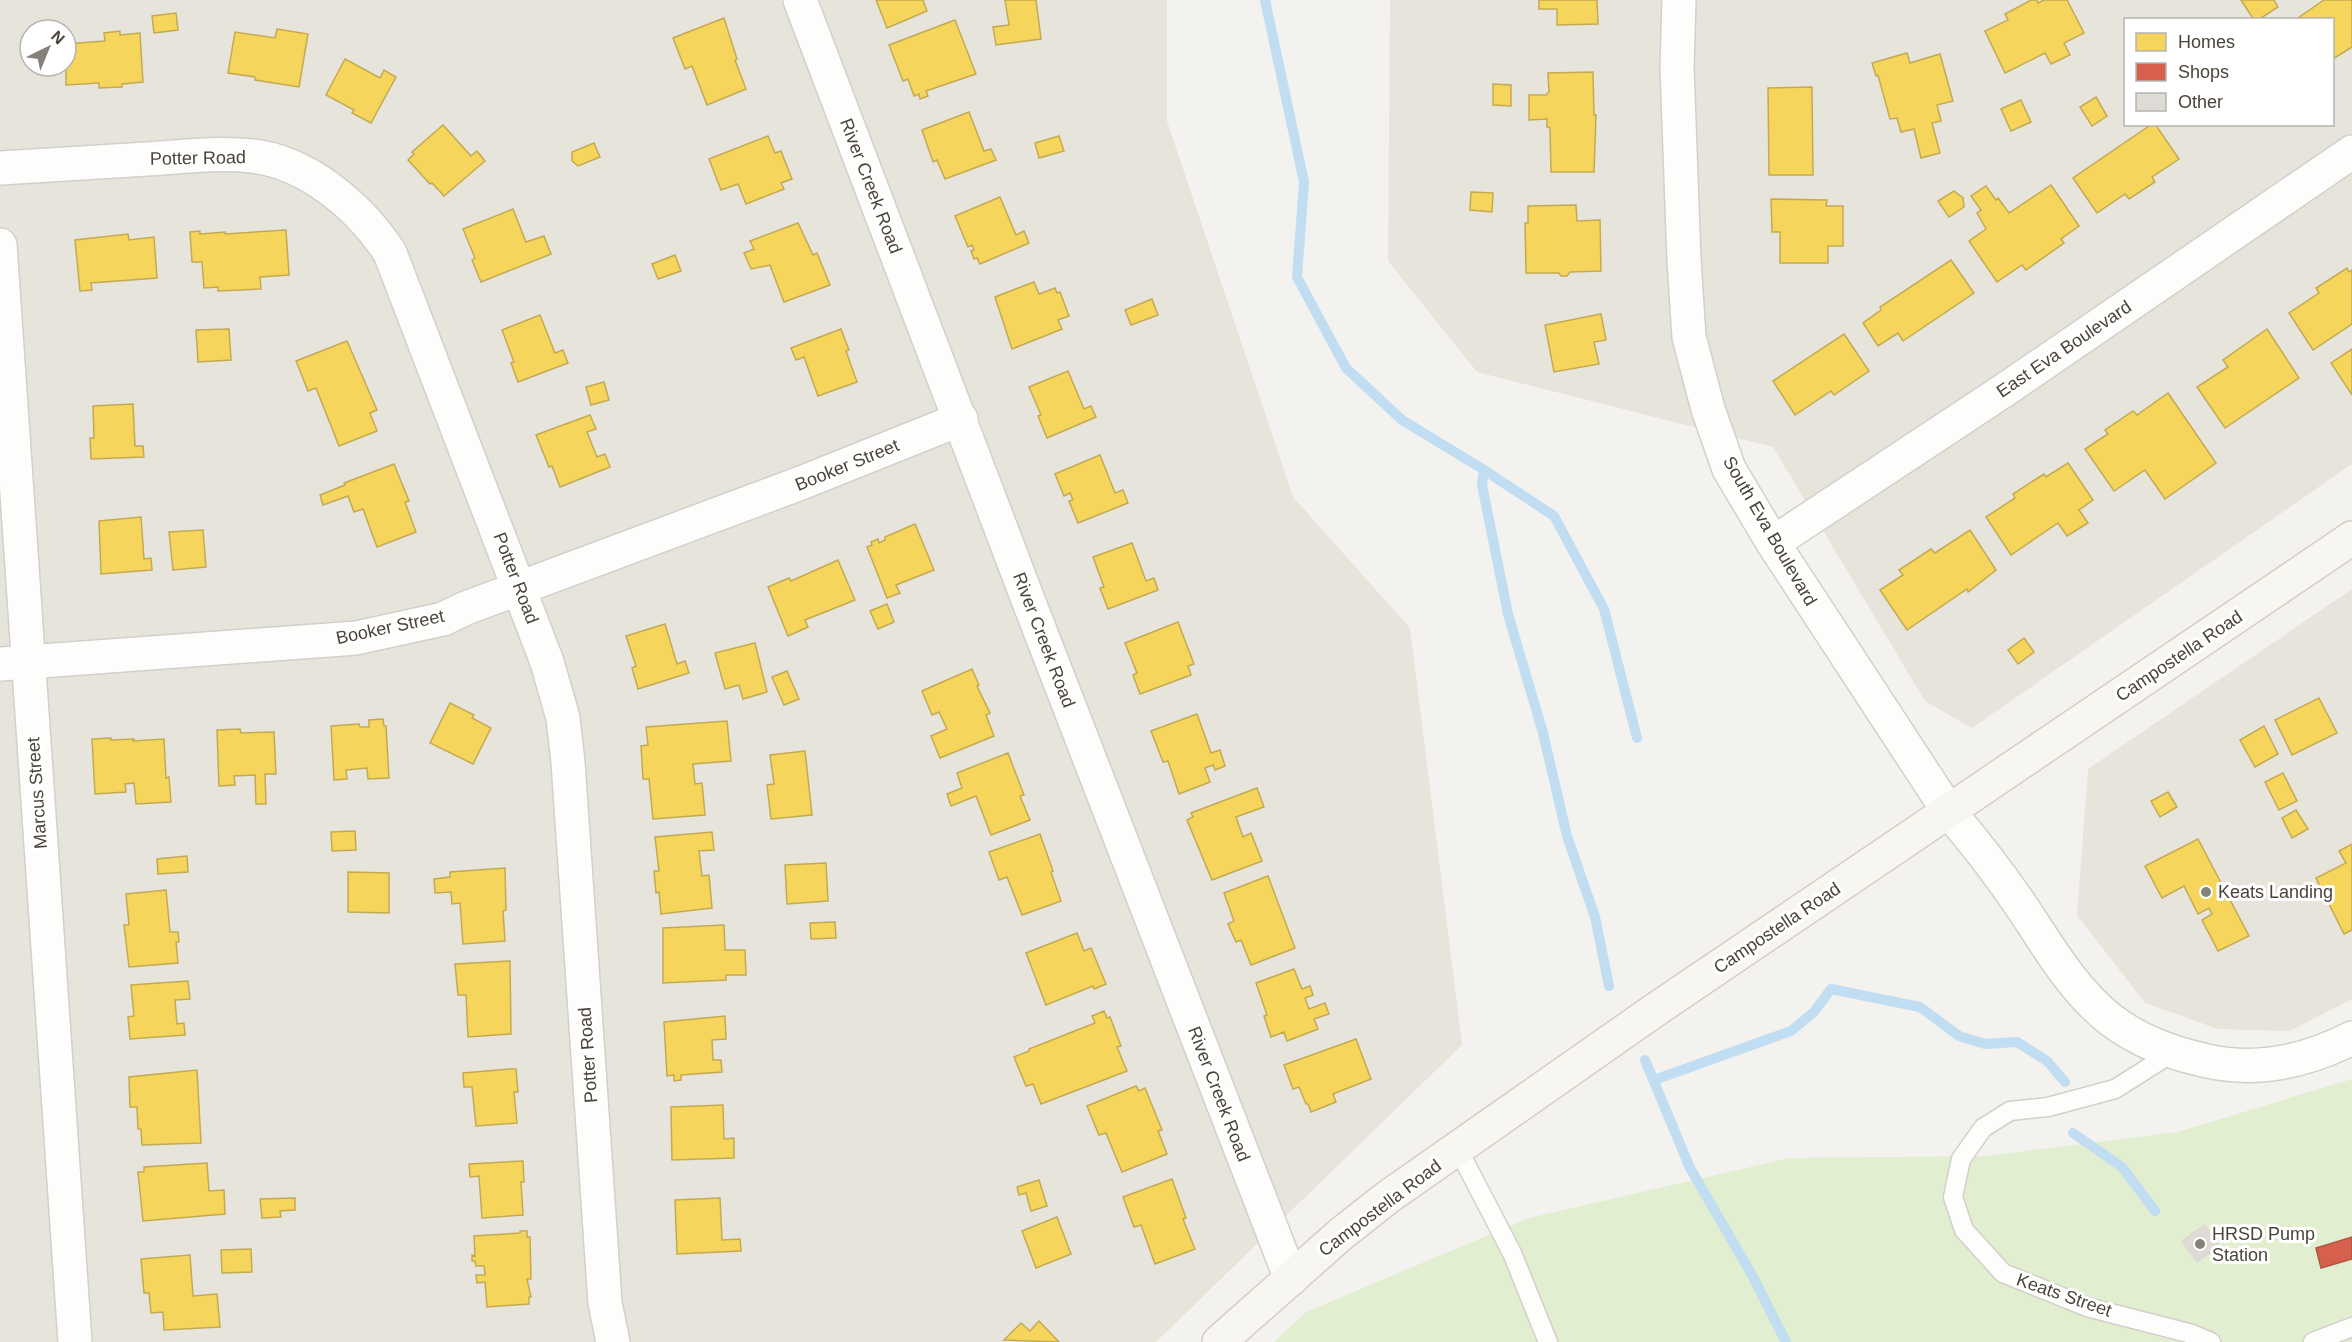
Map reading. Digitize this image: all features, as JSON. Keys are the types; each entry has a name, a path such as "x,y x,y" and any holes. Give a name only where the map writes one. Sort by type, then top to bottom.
{"main road":[{"name":"Campostella Road","path":"1219,1342 1341,1234 1388,1197 1655,1010 2352,538"}],"street":[{"name":"River Creek Road","path":"800,0 961,419 1035,619 1291,1279"},
{"name":"South Eva Boulevard","path":"1679,0 1677,78 1689,337 1708,409 1729,469 1773,543 1949,812"},
{"name":"East Eva Boulevard","path":"1773,543 2006,389 2352,153"},
{"name":"Potter Road","path":"0,168 205,156 253,156 298,171 322,183 356,208 375,230 390,253 520,588 547,662 563,718 568,762 605,1303 613,1342"},
{"name":"Marcus Street","path":"0,245 14,663 75,1342"},
{"name":"Booker Street","path":"14,663 356,638 443,619 757,500 961,419"},
{"path":"1949,812 1975,842 2047,946 2085,995 2111,1020 2138,1038 2172,1053 2226,1065 2269,1065 2304,1058 2352,1038"}],"lane":[{"name":"Keats Street","path":"2172,1053 2115,1089 2048,1107 2010,1111 1983,1128 1961,1159 1953,1197 1964,1230 2003,1274 2087,1307 2193,1334 2211,1342"},
{"path":"1458,1149 1512,1253 1548,1342"},
{"path":"2313,1342 2352,1327"}],"shaded area":[{"path":"0,0 1167,0 1167,121 1293,497 1410,628 1462,1045 1156,1342 0,1342"},
{"path":"1390,0 2352,0 2352,464 1972,728 1925,701 1773,447 1477,372 1388,261"},
{"path":"2352,589 2352,999 2290,1031 2218,1029 2145,1003 2077,915 2088,769"}],"green space":[{"path":"2352,1079 2352,1342 1274,1342 1306,1312 1529,1218 1790,1158 1986,1156 2178,1132"}],"building: Homes":[{"path":"876,0 923,0 927,11 887,28"},
{"path":"1005,0 1036,0 1041,39 996,45 993,27 1009,25"},
{"path":"1539,0 1597,0 1598,24 1557,25 1557,9 1539,9"},
{"path":"2031,0 2037,0 2038,3 2044,0 2067,0 2084,33 2064,43 2070,55 2051,64 2045,53 2005,73 1985,31 2008,20 2005,14"},
{"path":"2241,0 2274,0 2278,7 2261,18 2253,18"},
{"path":"2324,0 2352,0 2352,47 2334,58 2334,18 2298,18"},
{"path":"176,13 178,30 154,33 152,16"},
{"path":"724,18 737,59 735,60 746,89 707,105 692,66 685,69 673,38"},
{"path":"955,20 976,74 926,91 928,96 920,99 919,94 914,96 908,79 903,81 889,45"},
{"path":"277,29 308,34 299,87 228,73 235,32 275,38"},
{"path":"120,31 120,35 140,33 143,82 122,84 122,87 99,88 99,83 66,85 66,78 78,78 78,43 105,41 104,33"},
{"path":"1907,53 1910,63 1940,54 1953,101 1937,105 1941,121 1932,123 1940,153 1921,158 1914,129 1901,132 1897,118 1890,119 1878,75 1876,76 1872,63"},
{"path":"345,59 380,78 384,70 396,77 371,123 352,113 354,110 326,95"},
{"path":"1593,72 1594,115 1596,115 1594,172 1551,172 1550,128 1547,127 1547,119 1529,120 1529,95 1546,95 1549,92 1548,73"},
{"path":"1493,84 1511,85 1511,106 1493,105"},
{"path":"1812,87 1813,175 1769,175 1768,88"},
{"path":"2096,97 2107,116 2092,126 2080,107"},
{"path":"2021,100 2031,122 2011,131 2001,109"},
{"path":"969,112 984,151 991,149 996,160 945,179 937,160 933,162 922,130"},
{"path":"443,125 471,156 477,151 485,161 444,196 408,160 414,154 412,152"},
{"path":"2149,126 2156,126 2179,159 2152,177 2155,182 2129,199 2125,194 2097,213 2073,178"},
{"path":"768,136 775,153 781,151 792,179 781,183 784,189 746,204 738,184 721,190 709,159"},
{"path":"1059,136 1064,151 1039,158 1035,143"},
{"path":"594,143 600,157 578,166 572,161 572,152"},
{"path":"2051,185 2079,226 2061,239 2064,243 2026,270 2022,265 1997,282 1969,241 1986,229 1977,213 1981,210 1971,196 1986,186 2009,213"},
{"path":"1954,191 1963,198 1964,207 1949,217 1938,201"},
{"path":"1471,192 1493,193 1492,212 1470,210"},
{"path":"1000,197 1016,235 1024,231 1029,243 980,264 977,258 974,259 971,251 974,250 972,245 968,247 955,216"},
{"path":"1771,199 1827,200 1826,206 1843,206 1843,246 1828,246 1828,263 1780,263 1780,232 1772,232"},
{"path":"1576,205 1577,221 1600,220 1601,271 1570,272 1567,276 1561,276 1559,273 1526,273 1525,223 1528,223 1528,206"},
{"path":"513,209 526,242 544,236 551,254 481,282 472,260 475,258 463,229"},
{"path":"798,223 813,255 817,253 830,285 784,302 770,265 751,269 744,253 754,249 750,241"},
{"path":"286,230 289,275 260,277 261,289 218,291 218,287 204,288 202,262 192,262 190,232 200,231 200,234 225,232 225,234"},
{"path":"128,234 129,240 154,237 157,278 91,283 92,290 80,291 75,240"},
{"path":"675,255 681,271 658,279 652,264"},
{"path":"1951,260 1974,293 1903,341 1898,333 1878,346 1863,323 1881,310 1880,307"},
{"path":"2347,268 2349,272 2352,270 2352,324 2313,350 2289,313 2319,293 2316,288"},
{"path":"1034,282 1039,294 1055,288 1057,293 1060,292 1069,316 1058,320 1062,329 1012,349 995,297"},
{"path":"1152,299 1158,315 1131,325 1125,310"},
{"path":"1601,314 1606,340 1594,342 1599,364 1554,372 1545,325"},
{"path":"540,315 555,353 563,350 568,363 518,382 511,363 514,362 502,330"},
{"path":"229,329 231,360 198,362 196,330"},
{"path":"841,329 857,382 818,396 804,357 796,360 791,348"},
{"path":"2267,329 2299,378 2225,428 2197,387 2228,367 2223,360"},
{"path":"1844,334 1869,371 1834,395 1831,391 1795,415 1773,381"},
{"path":"347,341 377,410 370,413 377,431 339,446 316,388 308,391 296,361"},
{"path":"2352,349 2352,395 2331,363"},
{"path":"1068,371 1084,409 1091,406 1096,417 1047,438 1038,416 1041,415 1029,387"},
{"path":"604,382 609,400 591,405 586,387"},
{"path":"2168,393 2216,463 2165,499 2145,470 2114,491 2085,449 2108,434 2105,430 2133,411 2137,415"},
{"path":"133,404 135,446 143,446 144,457 91,459 90,438 94,438 93,406"},
{"path":"590,415 596,429 587,432 597,457 605,454 610,467 560,487 536,435"},
{"path":"1100,455 1115,493 1123,490 1128,503 1078,523 1069,501 1073,500 1070,493 1064,496 1055,474"},
{"path":"2068,463 2093,500 2079,510 2088,523 2067,536 2058,523 2011,555 1986,517 2015,498 2013,494 2044,474 2046,477"},
{"path":"394,464 409,501 405,502 416,532 377,547 363,509 354,512 348,496 323,505 320,495"},
{"path":"141,517 144,559 151,558 152,570 101,574 99,521"},
{"path":"915,524 934,570 896,585 900,593 887,598 867,547 872,545 871,542 878,539 879,543 885,540 885,537"},
{"path":"203,530 206,567 173,570 169,532"},
{"path":"1970,530 1996,570 1968,592 1967,589 1907,630 1880,590 1903,575 1899,570 1931,549 1935,553"},
{"path":"1132,543 1146,581 1154,578 1158,590 1108,609 1100,588 1104,587 1093,557"},
{"path":"838,560 855,600 805,620 808,627 788,636 768,587 789,578 791,581"},
{"path":"887,604 894,622 878,629 870,611"},
{"path":"1178,622 1194,664 1188,666 1191,675 1140,694 1133,675 1137,673 1125,643"},
{"path":"665,624 677,664 685,661 689,673 638,689 632,668 636,666 626,636"},
{"path":"2024,638 2034,652 2018,664 2008,650"},
{"path":"755,643 767,692 743,699 739,685 725,689 715,653"},
{"path":"972,669 979,685 977,686 990,713 986,715 994,736 940,758 931,736 947,729 939,712 932,715 922,691"},
{"path":"787,671 799,699 784,705 772,677"},
{"path":"2319,698 2337,733 2292,755 2275,720"},
{"path":"450,703 474,715 472,718 491,728 473,764 430,743"},
{"path":"1197,714 1211,753 1220,750 1225,766 1215,770 1213,765 1205,768 1210,782 1179,794 1168,761 1163,762 1151,731"},
{"path":"383,719 384,726 386,726 389,778 368,779 367,768 346,770 347,779 334,780 331,726 359,724 360,727 369,727 369,720"},
{"path":"727,721 731,761 693,764 695,784 702,783 705,815 653,819 649,779 643,779 641,746 648,745 646,727"},
{"path":"2264,726 2278,754 2255,767 2240,740"},
{"path":"240,729 241,733 274,732 276,774 265,774 266,804 256,804 255,775 234,776 235,785 219,786 217,730"},
{"path":"111,738 111,740 134,739 133,741 164,739 166,778 169,777 171,802 136,804 134,783 125,784 126,792 95,794 92,739"},
{"path":"805,751 812,815 771,819 767,785 774,784 770,755"},
{"path":"1008,753 1024,795 1020,796 1030,820 991,835 976,796 951,806 947,794 962,788 957,773"},
{"path":"2283,773 2297,801 2279,810 2265,782"},
{"path":"1257,788 1264,807 1236,817 1243,837 1251,833 1262,861 1212,880 1187,820 1193,817 1191,813"},
{"path":"2168,792 2177,807 2160,817 2151,801"},
{"path":"2296,810 2308,829 2292,838 2282,818"},
{"path":"355,831 356,850 332,851 331,832"},
{"path":"712,832 714,850 699,851 702,876 709,875 712,908 661,914 654,871 659,871 655,837"},
{"path":"1040,834 1061,901 1022,915 1007,877 999,880 989,852"},
{"name":"Keats Landing","path":"2198,839 2249,936 2218,951 2202,920 2212,914 2209,908 2198,914 2184,886 2162,898 2145,866"},
{"path":"2352,844 2352,930 2344,934 2316,878 2346,863 2339,851"},
{"path":"187,856 188,872 158,874 157,859"},
{"path":"826,863 828,901 787,904 785,865"},
{"path":"505,868 506,910 503,911 505,941 463,944 460,903 452,904 451,892 435,893 434,879 450,877 450,872"},
{"path":"348,872 389,873 389,913 348,912"},
{"path":"1268,876 1295,948 1251,965 1241,940 1236,942 1228,924 1234,921 1224,893"},
{"path":"166,890 170,932 178,932 179,942 176,942 178,963 129,967 124,925 129,925 126,894"},
{"path":"835,922 836,938 811,939 810,923"},
{"path":"724,925 725,950 745,950 746,975 726,975 726,980 663,983 663,928"},
{"path":"1077,933 1084,951 1091,948 1106,984 1094,989 1093,986 1046,1005 1026,953"},
{"path":"510,961 511,1034 468,1037 466,995 458,995 455,964"},
{"path":"1294,969 1302,989 1310,986 1313,995 1305,998 1309,1009 1325,1003 1329,1014 1314,1019 1318,1029 1287,1041 1284,1032 1271,1037 1264,1016 1267,1015 1256,983"},
{"path":"188,981 190,999 175,1000 177,1024 184,1023 185,1035 130,1039 128,1017 134,1016 131,985"},
{"path":"1104,1011 1107,1018 1110,1017 1121,1046 1117,1047 1127,1071 1041,1104 1033,1084 1026,1086 1014,1057 1095,1023 1092,1016"},
{"path":"725,1016 726,1039 712,1040 713,1060 721,1060 722,1072 681,1075 681,1080 674,1081 674,1075 667,1076 664,1022"},
{"path":"1356,1039 1371,1079 1333,1094 1336,1102 1311,1112 1299,1087 1293,1089 1284,1065"},
{"path":"516,1069 518,1092 514,1092 517,1123 476,1126 472,1087 464,1087 463,1073"},
{"path":"197,1070 201,1143 142,1145 141,1129 138,1129 137,1107 130,1107 129,1077"},
{"path":"1136,1086 1139,1091 1145,1088 1162,1130 1158,1131 1167,1154 1122,1172 1106,1133 1099,1135 1087,1106"},
{"path":"723,1105 724,1139 734,1138 734,1158 672,1160 671,1107"},
{"path":"523,1161 524,1182 521,1182 523,1215 482,1218 479,1176 470,1177 469,1164"},
{"path":"207,1163 209,1191 224,1190 225,1214 143,1221 138,1172 144,1172 144,1167"},
{"path":"1172,1179 1186,1218 1183,1219 1195,1249 1155,1264 1141,1225 1134,1227 1123,1197"},
{"path":"1039,1180 1047,1206 1031,1211 1026,1193 1019,1195 1017,1187"},
{"path":"295,1198 295,1210 280,1211 281,1217 262,1218 260,1199"},
{"path":"720,1198 722,1240 740,1239 741,1251 677,1254 675,1200"},
{"path":"1057,1217 1071,1254 1036,1268 1022,1231"},
{"path":"520,1231 527,1231 527,1237 530,1237 531,1279 527,1279 531,1297 529,1297 529,1304 487,1307 485,1282 477,1283 476,1275 485,1275 484,1266 476,1266 475,1261 472,1261 472,1255 475,1256 474,1236 520,1233"},
{"path":"251,1249 252,1272 222,1273 221,1250"},
{"path":"190,1255 193,1296 217,1294 220,1327 164,1330 163,1312 151,1313 149,1293 144,1293 141,1259"},
{"path":"1039,1321 1059,1342 1004,1340 1021,1323 1030,1331"}],"building: Shops":[{"path":"2352,1237 2352,1259 2321,1268 2316,1248"}],"building: Other":[{"name":"HRSD Pump Station","path":"2204,1225 2219,1246 2197,1262 2182,1241"}],"waterway":[{"path":"1265,0 1304,182 1297,277 1346,368 1402,420 1554,516 1604,609 1637,738"},
{"path":"1484,470 1482,485 1508,614 1543,733 1567,836 1595,917 1609,986"},
{"path":"1654,1080 1791,1031 1814,1012 1831,989 1920,1007 1959,1036 1985,1044 2017,1042 2047,1061 2065,1082"},
{"path":"1645,1060 1690,1168 1752,1275 1786,1342"},
{"path":"2073,1133 2122,1167 2155,1211"}],"place":[{"name":"Keats Landing","path":"2206,892"},
{"name":"HRSD Pump Station","path":"2200,1244"}]}
